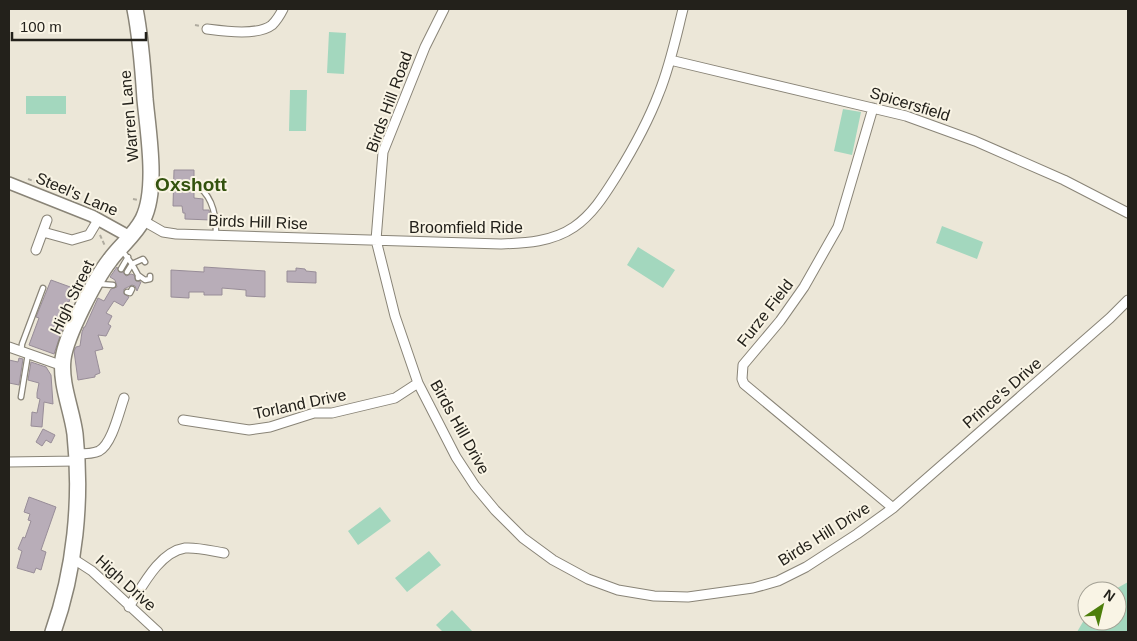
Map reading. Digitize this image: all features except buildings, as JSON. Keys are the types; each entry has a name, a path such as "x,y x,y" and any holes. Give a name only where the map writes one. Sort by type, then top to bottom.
{"main road":[{"name":"Warren Lane","path":"135,9 140,34 151,167 147,208 142,220"},
{"name":"High Street","path":"53,632 68,588 77,513 74,432 63,376 65,351 72,333 106,285 102,271 124,253 130,237 142,220"}],"street":[{"path":"207,29 225,32 263,30 271,26 279,18 283,9"},
{"name":"Birds Hill Road","path":"376,240 383,152 425,47 444,9"},
{"name":"Broomfield Ride","path":"376,240 501,244 532,242 558,236 574,227 590,214 602,199 631,152 659,94 683,9"},
{"name":"Spicersfield","path":"670,60 906,116 975,141 1064,180 1128,213"},
{"name":"Furze Field","path":"873,108 838,227 804,287 780,321 743,365 742,379 744,384 893,508"},
{"name":"Steel's Lane","path":"9,183 98,220 130,237"},
{"path":"36,250 48,220"},
{"path":"42,232 72,240 89,235 98,220"},
{"name":"Birds Hill Rise","path":"142,220 157,229 169,233 376,240"},
{"name":"Birds Hill Drive","path":"376,240 395,316 418,383 456,457 475,486 495,510 523,538 553,560 588,579 618,590 654,596 688,597 753,588 778,581 806,567 893,508"},
{"name":"Prince's Drive","path":"893,508 1110,318 1128,300"},
{"path":"9,347 63,366"},
{"name":"Torland Drive","path":"183,420 249,430 270,427 314,413 332,413 395,398 418,383"},
{"path":"9,462 76,458 101,450 108,444 124,398"},
{"path":"129,607 157,566 175,552 183,548 192,548 224,553"},
{"name":"High Drive","path":"72,558 92,570 129,607 158,632"}],"lane":[{"path":"199,187 204,191 214,208 216,235"},
{"path":"124,253 138,276 144,280 150,279 150,276"},
{"path":"121,269 124,253"},
{"path":"127,272 132,264 142,258 145,262"},
{"path":"106,285 114,279"},
{"path":"21,397 24,353 22,344 43,288"},
{"path":"127,292 130,293 132,289"}],"green space":[{"path":"329,32 346,33 344,74 327,73"},
{"path":"290,90 307,90 306,131 289,131"},
{"path":"26,96 66,96 66,114 26,114"},
{"path":"843,109 861,112 852,155 834,151"},
{"path":"942,226 983,242 977,259 936,243"},
{"path":"638,247 675,270 663,288 627,265"},
{"path":"380,507 391,521 358,545 348,531"},
{"path":"429,551 441,565 407,592 395,578"},
{"path":"1127,583 1128,632 1077,632 1127,631"},
{"path":"452,610 473,632 443,632 436,625"}],"district":[{"name":"Oxshott","path":"191,184"}]}
